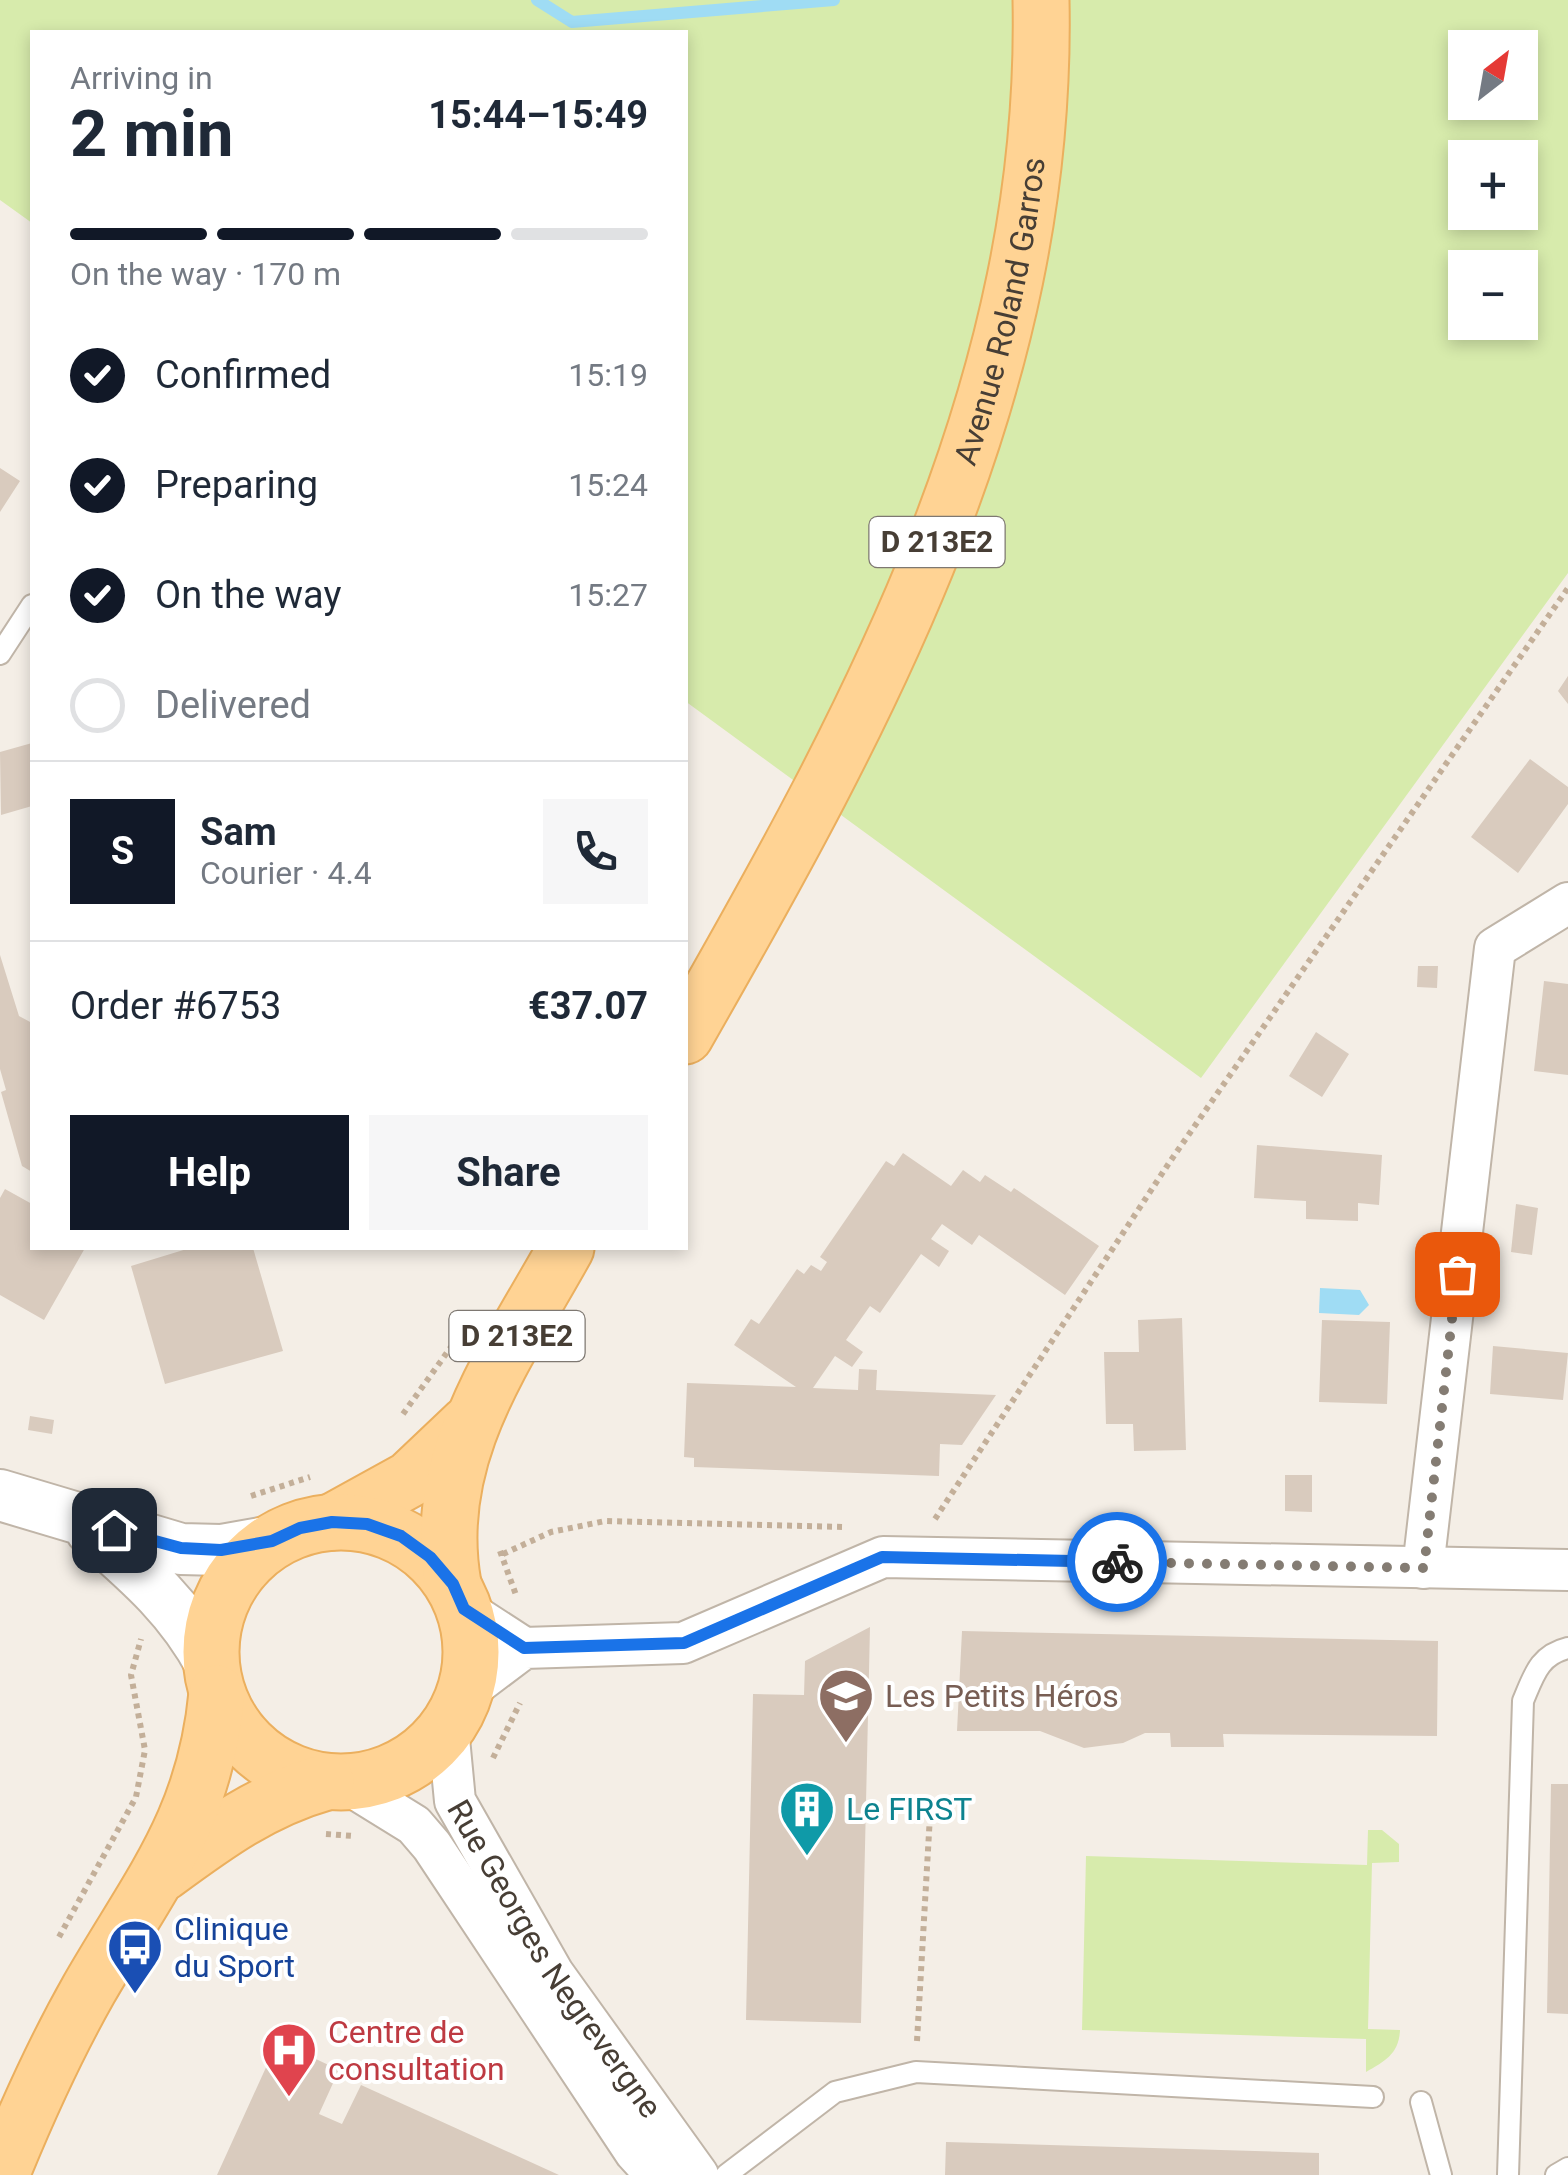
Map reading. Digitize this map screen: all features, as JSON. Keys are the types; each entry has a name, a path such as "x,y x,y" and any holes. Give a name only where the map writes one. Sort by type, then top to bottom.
{"main road":[{"name":"Avenue Roland Garros","path":"688,1031 770,888 897,639 952,508 985,408 1010,306 1034,164 1042,0"},
{"name":"D 213E2","path":"459,1597 446,1544 449,1500 468,1424 565,1250"},
{"name":"D 213E2","path":"328,1498 410,1479 468,1424"},
{"path":"1,2175 65,2033 161,1874 202,1785 212,1746 212,1628 224,1594 244,1565 272,1541 300,1528 328,1498 367,1524 401,1536 430,1557 459,1597 472,1650 458,1709 421,1756 386,1775 282,1794 240,1816 161,1874"},
{"path":"214,1679 234,1726 259,1753 290,1773 336,1783"}],"street":[{"path":"1424,1568 1495,948 1568,903"},
{"path":"0,1495 181,1548 221,1550 272,1541"},
{"path":"80,1520 160,1590 189,1624 214,1679"},
{"path":"459,1597 524,1648 684,1643 882,1557 1568,1570"},
{"path":"458,1709 524,1648"},
{"name":"Rue Georges Negrevergne","path":"458,1709 455,1801 553,1973 698,2175"},
{"name":"Rue Georges Negrevergne","path":"336,1783 414,1825 432,1846 636,2152 656,2175"}],"lane":[{"path":"0,654 24,635"},
{"path":"1508,2175 1523,1701 1537,1669 1550,1652 1568,1648"},
{"path":"726,2175 835,2092 916,2072 1373,2098"},
{"path":"1421,2102 1440,2175"},
{"path":"1556,2175 1568,2168"}],"path":[{"path":"923,1558 928,1528 1168,1163 1568,588"},
{"path":"394,1425 425,1388 455,1341"},
{"path":"234,1502 286,1481 328,1498"},
{"path":"55,1946 136,1797 144,1750 131,1675 147,1621"},
{"path":"484,1773 520,1707 521,1692"},
{"path":"916,2072 930,1798"}],"green space":[{"path":"0,0 1568,0 1568,573 1201,1078 688,703 688,30 30,30 30,222 0,200"},
{"path":"1368,1830 1382,1830 1399,1844 1399,1862 1372,1863 1368,2029 1400,2030 1394,2051 1379,2064 1366,2072 1366,2039 1082,2030 1086,1856 1367,1865"}],"water":[{"path":"1320,1288 1360,1290 1369,1305 1359,1315 1319,1313"}],"building":[{"path":"0,468 20,481 0,512"},
{"path":"1568,676 1568,704 1558,691"},
{"path":"30,744 30,807 1,815 0,752"},
{"path":"1530,759 1568,787 1568,804 1518,873 1471,837"},
{"path":"0,955 19,1016 30,1022 30,1171 22,1166 1,1092 6,1090 0,1069"},
{"path":"1418,966 1438,966 1437,988 1417,987"},
{"path":"1544,981 1568,984 1568,1075 1534,1071"},
{"path":"1316,1032 1349,1054 1322,1097 1289,1076"},
{"path":"1257,1145 1382,1155 1379,1205 1358,1203 1358,1221 1306,1219 1306,1201 1254,1198"},
{"path":"903,1153 951,1186 963,1170 980,1182 985,1175 1011,1192 1014,1188 1099,1246 1065,1295 979,1235 972,1245 942,1224 931,1239 949,1251 939,1267 921,1254 880,1313 870,1306 846,1340 863,1352 852,1367 835,1356 813,1388 858,1390 859,1369 877,1370 876,1390 996,1395 962,1445 940,1444 939,1476 694,1467 694,1458 684,1457 687,1383 796,1387 734,1345 751,1319 759,1324 797,1269 804,1274 811,1265 821,1271 827,1262 820,1257 886,1161 894,1166"},
{"path":"5,1189 30,1203 30,1250 84,1250 44,1320 0,1295 0,1198"},
{"path":"1516,1204 1538,1208 1532,1255 1511,1252"},
{"path":"183,1250 254,1250 283,1351 165,1384 131,1266"},
{"path":"1182,1318 1186,1450 1134,1451 1133,1424 1106,1424 1104,1352 1139,1352 1138,1320"},
{"path":"1322,1320 1390,1322 1387,1404 1319,1402"},
{"path":"1493,1346 1568,1353 1563,1400 1490,1394"},
{"path":"30,1416 54,1420 52,1434 28,1430"},
{"path":"1285,1475 1312,1475 1312,1512 1285,1511"},
{"name":"Le FIRST","path":"870,1627 861,2023 746,2020 753,1694 804,1695 805,1661"},
{"path":"962,1631 1438,1641 1437,1736 1223,1734 1224,1747 1171,1747 1170,1733 1145,1733 1123,1743 1084,1748 1040,1731 957,1731"},
{"path":"1551,1784 1568,1784 1568,2014 1547,2013"},
{"name":"Centre de consultation","path":"278,2041 339,2070 319,2114 342,2124 361,2085 559,2175 217,2175"},
{"path":"946,2142 1319,2153 1319,2175 945,2175"}],"waterway":[{"path":"537,0 572,22 834,0"}],"way so far":[{"path":"1117,1562 1424,1568 1457,1274"}],"place":[{"name":"Les Petits Héros","path":"846,1745"},
{"name":"Le FIRST","path":"807,1858"},
{"name":"Clinique du Sport","path":"135,1996"},
{"name":"Centre de consultation","path":"289,2099"}],"route":[{"path":"114,1530 181,1548 221,1550 272,1541 300,1528 332,1522 367,1524 401,1536 430,1557 453,1584 464,1609 524,1648 684,1643 882,1557 1117,1562"}]}
